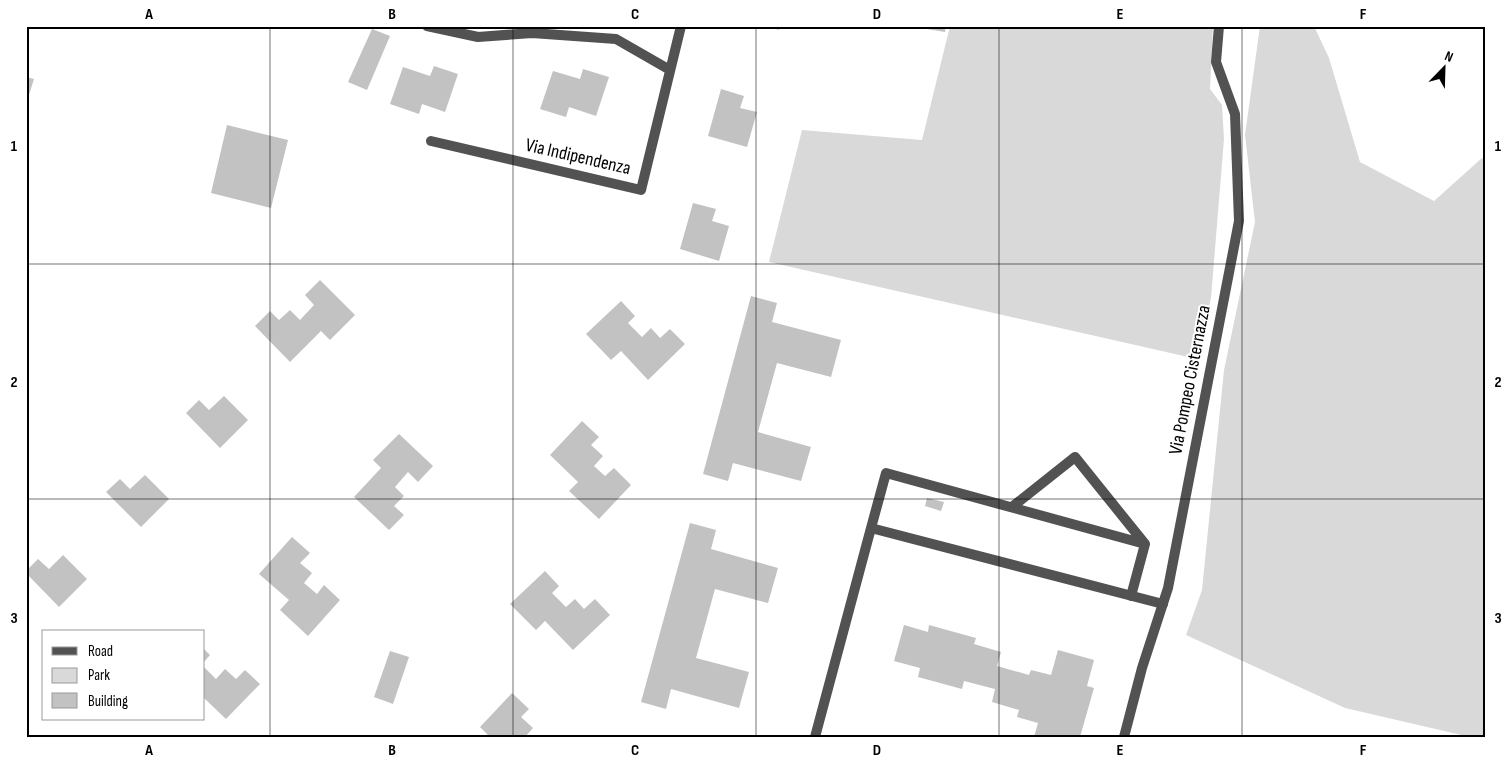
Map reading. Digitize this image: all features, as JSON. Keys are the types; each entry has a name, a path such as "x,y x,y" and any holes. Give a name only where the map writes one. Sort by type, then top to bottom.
{"street":[{"path":"427,26 478,37 532,33 616,39 670,70"},
{"name":"Via Indipendenza","path":"431,141 640,190 682,26"},
{"name":"Via Pompeo Cisternazza","path":"1124,737 1168,588 1239,221 1235,114 1216,62 1220,26"},
{"path":"1012,507 1075,457 1145,544"},
{"path":"815,737 886,472 1145,544"},
{"path":"871,528 1163,604"},
{"path":"1131,596 1145,544"}],"green space":[{"path":"950,26 1213,26 1210,89 1222,105 1224,139 1211,298 1197,359 769,262 802,130 922,140"},
{"path":"1260,26 1314,26 1329,58 1360,162 1434,201 1482,158 1486,164 1486,737 1470,737 1345,708 1186,635 1202,590 1224,370 1255,222 1245,135"}],"building":[{"path":"767,26 781,26 779,30"},
{"path":"909,26 946,26 945,32"},
{"path":"372,29 390,36 367,90 348,82"},
{"path":"434,66 458,74 445,112 422,104 419,114 390,104 403,67 430,76"},
{"path":"583,69 609,77 596,116 569,107 566,117 540,109 553,71 580,79"},
{"path":"26,77 34,79 27,101 26,101"},
{"path":"721,89 744,96 740,108 757,112 747,147 708,136"},
{"path":"227,125 288,140 271,208 211,193"},
{"path":"693,203 716,209 712,221 729,226 719,261 680,249"},
{"path":"320,280 355,315 330,340 321,331 290,362 255,326 270,311 279,320 290,310 300,320 314,305 305,295"},
{"path":"751,296 777,303 772,322 841,340 831,377 777,363 758,432 811,447 801,481 733,463 728,481 703,474"},
{"path":"621,301 635,316 628,323 642,337 651,328 660,338 670,329 685,344 648,380 621,351 611,360 586,334"},
{"path":"224,396 248,420 220,448 186,413 199,400 209,410"},
{"path":"582,421 599,437 591,445 603,456 594,466 605,476 614,468 631,485 599,519 569,491 578,482 550,455"},
{"path":"399,434 433,466 418,482 408,472 395,487 404,496 394,506 404,515 389,530 354,497 381,468 373,460"},
{"path":"145,475 169,499 141,527 106,492 120,479 130,489"},
{"path":"927,498 944,502 941,511 925,506"},
{"path":"690,523 716,530 711,549 778,568 768,603 715,589 696,658 749,672 739,708 671,689 666,709 641,702"},
{"path":"292,537 310,553 300,563 312,573 304,583 317,594 324,585 340,600 308,636 280,610 289,600 259,574"},
{"path":"63,555 87,579 59,607 26,571 38,559 49,569"},
{"path":"545,571 559,586 552,593 566,607 575,599 584,609 595,599 610,615 573,650 545,621 536,630 510,604"},
{"path":"904,625 928,632 929,625 976,638 974,644 1001,652 997,666 1029,675 1031,670 1051,675 1058,650 1094,660 1087,686 1094,688 1080,737 1034,737 1038,723 1017,717 1019,710 992,702 995,689 964,681 962,689 918,677 920,668 894,661"},
{"path":"205,650 210,655 205,661"},
{"path":"390,651 409,657 393,704 374,697"},
{"path":"205,668 216,679 225,669 236,679 245,670 260,684 226,719 205,699"},
{"path":"512,693 529,709 521,717 533,728 525,737 490,737 480,727"}]}
